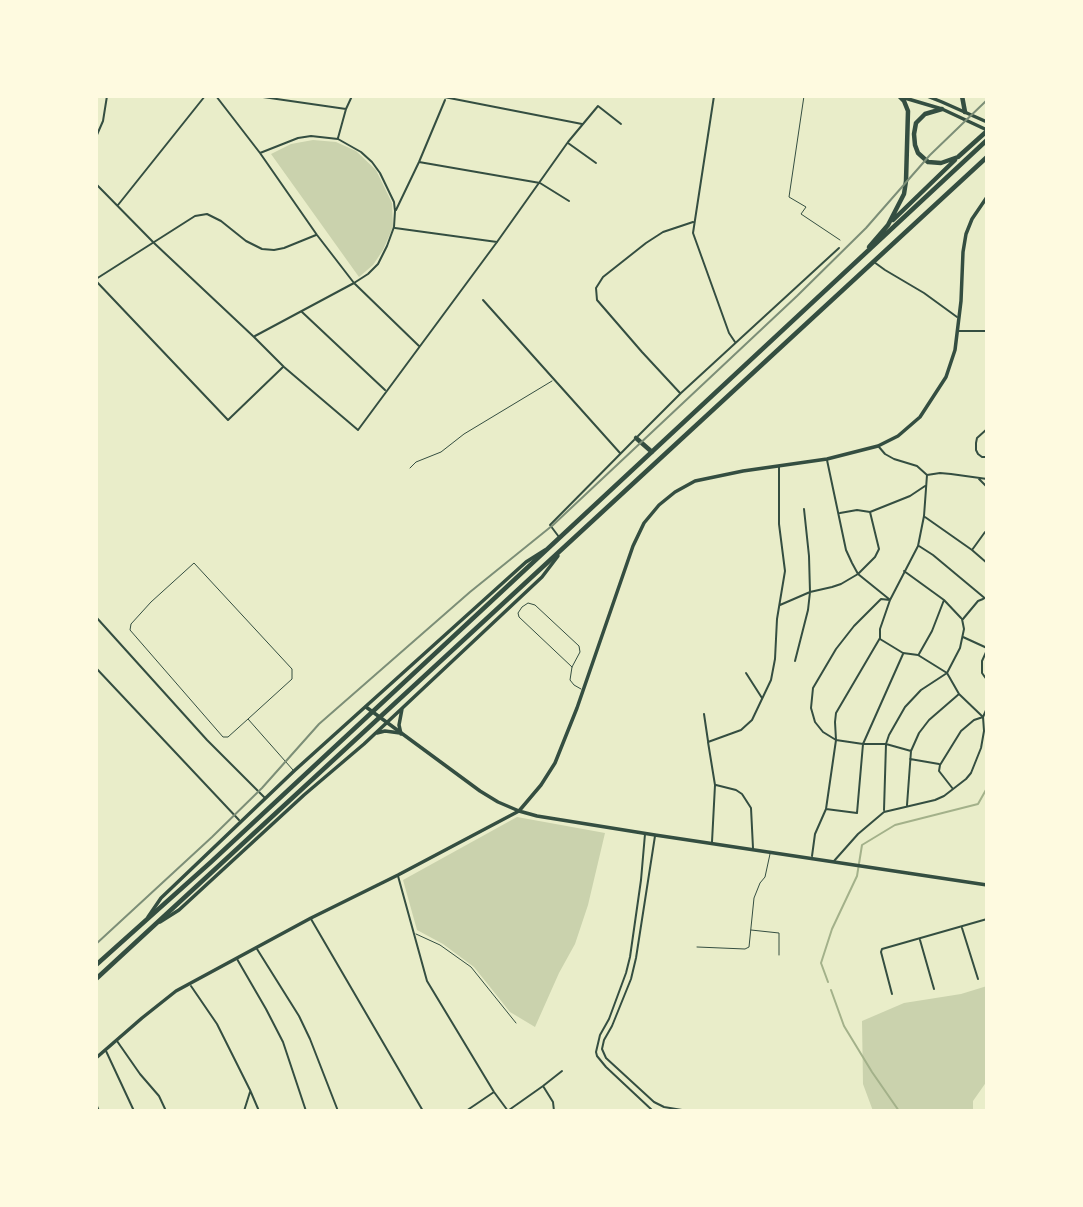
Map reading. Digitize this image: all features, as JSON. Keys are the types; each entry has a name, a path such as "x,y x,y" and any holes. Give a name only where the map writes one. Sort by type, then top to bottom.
{"highway":[{"path":"888,225 900,203 906,181 908,111 899,96"},
{"path":"962,96 965,112"},
{"path":"942,109 918,119 914,134 915,145 918,153 928,162 941,163 958,157"},
{"path":"863,255 876,237 987,131"},
{"path":"96,965 211,862 987,140"},
{"path":"96,979 987,157"},
{"path":"636,438 652,452"}],"main road":[{"path":"899,96 942,109 987,131"},
{"path":"927,96 987,122"},
{"path":"971,122 973,116"},
{"path":"96,1058 159,1004 190,984 311,918 519,811 555,763 633,546 649,515 659,505 695,481 827,459 878,446 898,436 920,417 946,377 955,350 962,252 972,219 987,197"},
{"path":"144,922 161,898 294,771 526,562 549,547"},
{"path":"152,927 179,910 386,723 542,577 564,548"},
{"path":"366,707 480,791 519,811 655,835 987,885"},
{"path":"401,734 399,725 402,707"},
{"path":"375,733 385,731 401,734"}],"street":[{"path":"96,137 101,128 107,96"},
{"path":"117,206 205,96"},
{"path":"216,96 355,283 420,347"},
{"path":"256,96 346,109"},
{"path":"338,139 352,96"},
{"path":"439,96 583,124"},
{"path":"714,96 693,233 729,333 736,343"},
{"path":"395,211 445,99"},
{"path":"96,184 153,243 284,367 358,430 568,142 598,106 621,124"},
{"path":"254,337 368,274 378,264 387,246 394,228 395,211 394,202 372,162 361,152 338,139 311,136 298,138 260,153"},
{"path":"568,142 596,163"},
{"path":"419,162 540,183 569,201"},
{"path":"284,367 228,420 96,280 195,216 207,214 262,249 284,248 317,234"},
{"path":"681,393 597,300 596,288 603,277 646,243 663,232 693,222"},
{"path":"394,228 497,242"},
{"path":"559,537 550,525 681,393 839,248"},
{"path":"874,261 959,319"},
{"path":"483,299 621,453"},
{"path":"302,312 386,390"},
{"path":"958,331 987,331"},
{"path":"987,430 977,438 976,443 978,454 987,457"},
{"path":"811,858 815,834 826,809 836,740 836,713 880,638 880,629 890,600 918,546 924,516 927,475 917,466 885,454 878,446"},
{"path":"827,459 846,550 858,574 890,600"},
{"path":"708,742 741,730 752,720 771,680 785,570 779,524 779,467"},
{"path":"927,475 940,473 987,479"},
{"path":"978,479 987,487"},
{"path":"839,514 857,510 870,512 910,496 927,485"},
{"path":"795,662 810,592 804,509"},
{"path":"780,605 810,592 832,587 858,574 878,554 870,512"},
{"path":"924,516 987,563"},
{"path":"972,550 987,532"},
{"path":"918,546 987,599"},
{"path":"884,812 886,744 895,723 921,690 947,673 960,648 964,629 962,619 944,600 904,571"},
{"path":"962,619 981,598 987,599"},
{"path":"890,600 881,599 836,649 813,688 811,708 823,732 836,740 886,744 911,751"},
{"path":"918,655 932,631 944,600"},
{"path":"96,617 207,740 266,799"},
{"path":"880,638 904,653 918,655 947,673 959,694 983,717"},
{"path":"963,638 987,649 982,661 982,673 987,680"},
{"path":"826,809 857,813 863,744 904,653"},
{"path":"96,668 241,822"},
{"path":"746,673 763,700"},
{"path":"907,806 911,751 919,733 929,720 959,694"},
{"path":"834,862 858,834 884,812 935,800 966,779 978,756 984,731 983,717 987,708"},
{"path":"704,714 715,785 712,843"},
{"path":"953,789 939,771 940,765 961,731 974,720 983,717"},
{"path":"911,759 940,765"},
{"path":"715,785 736,790 751,808 753,849"},
{"path":"645,833 630,957 596,1052 606,1067 653,1111"},
{"path":"655,835 632,979 602,1049 606,1058 654,1102 664,1107 688,1111"},
{"path":"398,875 431,989 508,1111 562,1072"},
{"path":"311,918 422,1111"},
{"path":"891,993 881,950 987,919"},
{"path":"962,927 978,979"},
{"path":"919,939 934,989"},
{"path":"257,948 299,1016 338,1111"},
{"path":"237,958 283,1042 306,1111"},
{"path":"190,984 217,1024 259,1111"},
{"path":"116,1040 159,1096 166,1111"},
{"path":"106,1049 134,1111"},
{"path":"543,1086 554,1111"},
{"path":"244,1111 250,1090"},
{"path":"466,1111 494,1092"},
{"path":"96,1104 99,1111"}],"lane":[{"path":"804,96 789,197 806,207 801,214 840,240"},
{"path":"410,468 416,461 441,452 464,434 554,380"},
{"path":"194,563 293,672 292,679 248,719 228,737 223,737 130,630 133,621 194,563"},
{"path":"572,667 519,617 518,612 522,607 528,603 535,605 579,646 580,652 572,667 571,682 583,690"},
{"path":"248,719 294,771"},
{"path":"697,947 745,949 750,945 754,898 767,872 770,852"},
{"path":"750,930 778,932 779,955"},
{"path":"414,933 440,945 471,967 516,1023"}],"green space":[{"path":"313,140 336,142 356,151 376,170 392,203 393,227 383,250 373,265 359,277 271,154 291,144"},
{"path":"517,817 605,833 588,905 575,944 535,1027 510,1012 474,967 443,944 417,930 403,880"},
{"path":"987,986 987,1081 973,1101 973,1111 873,1111 863,1084 862,1021 904,1003 961,994"}],"waterway":[{"path":"828,982 821,963 832,929 857,876 862,845 895,825 978,804 987,788"},
{"path":"831,990 844,1026 899,1111"}],"railway":[{"path":"96,944 262,788 319,724 470,592 553,525 797,296 866,228 930,155 987,100"}]}
